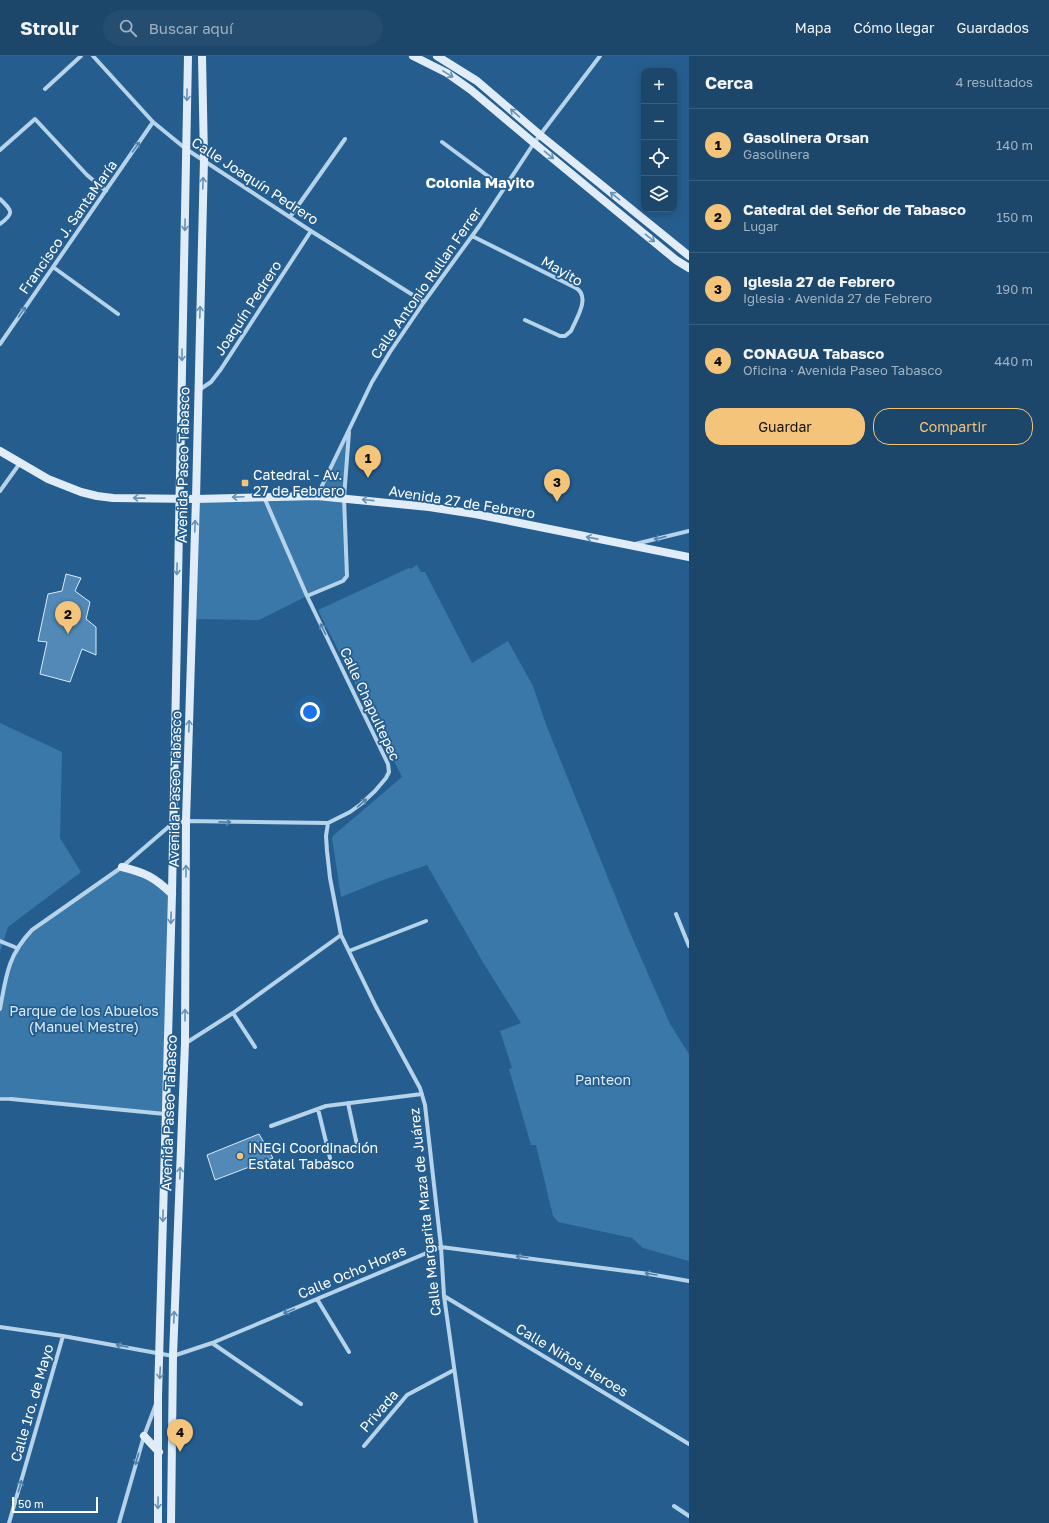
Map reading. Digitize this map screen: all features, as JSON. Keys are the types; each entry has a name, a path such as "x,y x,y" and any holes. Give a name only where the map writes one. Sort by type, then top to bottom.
{"main road":[{"name":"Avenida Paseo Tabasco","path":"158,1523 158,1396 172,894 178,499 188,56"},
{"name":"Avenida Paseo Tabasco","path":"171,1523 173,1356 185,1043 186,821 196,499 204,159 202,56"},
{"path":"413,56 433,65 458,80 676,260 689,268"},
{"path":"437,56 477,81 540,135 689,256"},
{"name":"Avenida 27 de Febrero","path":"0,451 48,479 89,495 113,498 178,499 264,496 317,496 344,498 452,510 689,557"},
{"path":"122,866 147,874 172,894"},
{"path":"144,1436 159,1452"}],"street":[{"path":"45,89 81,56"},
{"name":"Calle Joaquín Pedrero","path":"93,56 154,122 186,149 204,159 311,231 424,302"},
{"name":"Calle Antonio Rullan Ferrer","path":"317,496 372,382 424,302 472,236 534,143 600,56"},
{"path":"0,150 35,119 87,175 106,191"},
{"name":"Francisco J. SantaMaría","path":"0,344 154,122"},
{"path":"290,217 345,139"},
{"path":"442,142 504,188"},
{"path":"0,199 10,208 11,213 9,217 0,224"},
{"name":"Joaquín Pedrero","path":"198,391 211,382 218,373 311,231"},
{"name":"Mayito","path":"472,236 576,288 582,294 583,302 568,335 560,336 525,320"},
{"path":"54,267 118,314"},
{"name":"Calle Antonio Rullan Ferrer","path":"344,498 349,432"},
{"path":"0,491 20,463"},
{"name":"Calle Chapultepec","path":"173,823 186,821 328,823 350,812 361,804 386,778 389,772 388,764 307,596 264,496"},
{"path":"307,596 343,581 347,576 344,498"},
{"path":"631,545 689,531"},
{"path":"0,1009 5,979 9,966 17,948 32,930 122,866 173,823"},
{"name":"Calle Margarita Maza de Juárez","path":"328,823 326,836 330,878 341,934 376,1007 416,1080 422,1094 426,1114 441,1247 444,1296 476,1523"},
{"path":"676,914 689,946"},
{"path":"348,950 426,921"},
{"path":"185,1043 233,1013 341,934"},
{"path":"0,941 17,948"},
{"path":"233,1013 255,1047"},
{"path":"271,1126 318,1109 348,1103 422,1094"},
{"path":"0,1099 165,1114"},
{"path":"348,1103 357,1146"},
{"path":"318,1109 330,1158"},
{"name":"Calle Ocho Horas","path":"173,1356 212,1343 441,1247 649,1274 689,1281"},
{"name":"Calle Niños Heroes","path":"444,1296 689,1444"},
{"path":"316,1299 349,1352"},
{"path":"0,1327 63,1336 173,1356"},
{"name":"Calle 1ro. de Mayo","path":"10,1523 63,1336"},
{"path":"212,1343 301,1404"},
{"name":"Privada","path":"364,1446 407,1395 454,1370"},
{"path":"119,1523 144,1436 158,1396"},
{"path":"674,1506 689,1516"}],"green space":[{"path":"349,432 344,498 347,570 343,581 307,596 259,620 192,619 196,499 317,496"},
{"name":"Panteon","path":"417,565 421,572 425,572 472,663 508,641 533,686 547,727 631,935 670,1024 689,1054 689,1261 643,1248 632,1238 558,1222 553,1216 536,1145 531,1145 509,1069 512,1068 500,1031 521,1023 484,964 427,865 383,880 341,897 332,838 402,777 318,610"},
{"path":"0,723 62,752 60,838 81,872 8,927 0,952"},
{"name":"Parque de los Abuelos (Manuel Mestre)","path":"122,867 142,872 172,894 165,1114 0,1099 0,1009 5,979 24,939"}],"building":[{"path":"66,574 81,578 75,591 90,602 86,619 96,627 96,655 82,649 70,682 40,674 47,642 38,641 48,594 62,591"},
{"name":"INEGI Coordinación Estatal Tabasco","path":"259,1134 273,1158 215,1180 207,1155"}],"place":[{"name":"Gasolinera Orsan","path":"368,478"},
{"name":"Catedral - Av. 27 de Febrero","path":"245,483"},
{"name":"Iglesia 27 de Febrero","path":"557,502"},
{"name":"Catedral del Señor de Tabasco","path":"68,634"},
{"name":"INEGI Coordinación Estatal Tabasco","path":"240,1156"},
{"name":"CONAGUA Tabasco","path":"180,1452"}],"district":[{"name":"Colonia Mayito","path":"480,183"}]}
